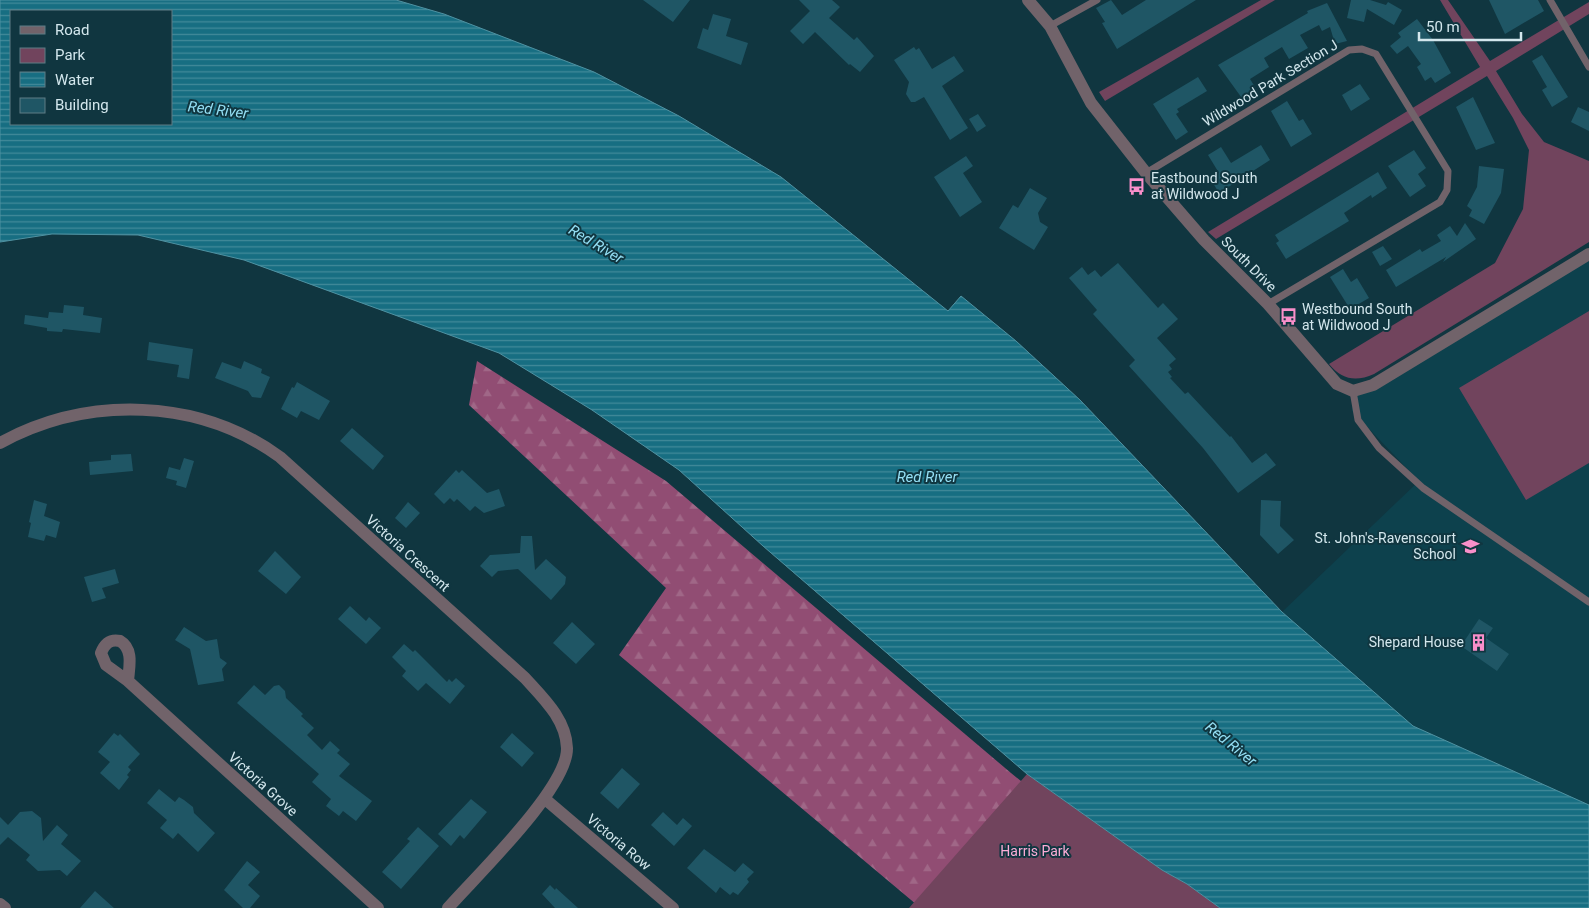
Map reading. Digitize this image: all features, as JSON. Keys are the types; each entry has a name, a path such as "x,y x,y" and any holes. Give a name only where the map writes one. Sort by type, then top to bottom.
{"street":[{"name":"South Drive","path":"1028,0 1050,26 1091,103 1146,173 1204,240 1268,304 1325,372 1337,384 1353,391"},
{"path":"1353,391 1373,386 1589,254"},
{"name":"Victoria Crescent","path":"0,443 42,424 61,418 109,410 131,410 196,417 241,432 261,443 280,457 525,678 546,701 557,717 564,733 567,749 565,762 559,777 545,799 448,908"},
{"name":"Victoria Grove","path":"128,681 378,908"},
{"name":"Victoria Row","path":"545,799 673,908"},
{"path":"0,904 5,908"}],"lane":[{"path":"1050,26 1097,0"},
{"path":"1550,0 1589,67"},
{"name":"Wildwood Park Section J","path":"1146,173 1349,50 1362,49 1376,54 1448,172 1447,190 1440,202 1268,304"},
{"path":"1353,391 1358,420 1379,448 1423,488 1589,602"}],"shaded area":[{"name":"St. John's-Ravenscourt School","path":"1589,251 1589,805 1413,726 1282,612 1419,481 1352,411 1353,391"}],"green space":[{"path":"1261,0 1275,0 1105,101 1099,92"},
{"path":"1440,0 1448,0 1490,61 1589,2 1589,14 1496,71 1522,114 1544,142 1589,161 1589,242 1374,374 1355,379 1350,378 1339,373 1329,364 1495,263 1523,209 1529,150 1513,118 1487,76 1216,239 1208,232 1480,67"},
{"path":"1589,311 1589,463 1526,500 1459,388"},
{"path":"477,361 666,481 1011,773 1141,878 917,905 619,655 666,588 469,405"},
{"name":"Harris Park","path":"1027,774 1162,870 1187,884 1220,908 909,908"}],"water":[{"name":"Red River","path":"0,0 396,0 444,14 594,72 679,116 781,177 948,311 961,296 1016,341 1080,400 1282,612 1413,726 1589,805 1589,908 1220,908 1187,884 1162,870 1027,774 763,546 679,470 592,410 499,353 244,260 138,235 52,234 0,242"}],"building":[{"path":"643,0 690,0 673,22"},
{"path":"799,0 832,0 840,7 829,18 854,40 857,37 874,56 860,72 849,65 815,32 803,44 790,31 810,11"},
{"path":"1111,0 1122,15 1146,0 1196,0 1117,49 1102,23 1105,22 1096,8"},
{"path":"1351,0 1370,0 1386,5 1388,2 1402,10 1394,25 1367,9 1364,22 1347,18"},
{"path":"1489,0 1538,0 1544,11 1505,34"},
{"path":"1327,3 1347,41 1335,44 1330,27 1322,31 1319,25 1300,35 1308,48 1289,59 1282,47 1264,58 1269,67 1250,79 1258,92 1244,101 1218,65 1308,13 1307,11"},
{"path":"713,14 731,19 726,36 748,43 741,65 697,48 703,28 708,30"},
{"path":"1417,19 1433,40 1451,73 1435,83 1431,77 1425,81 1417,67 1421,64 1408,46 1397,54 1390,46 1401,37 1398,33"},
{"path":"914,47 916,50 919,48 932,69 954,56 964,71 942,86 968,128 950,140 924,97 911,102 906,94 909,82 894,60"},
{"path":"1542,55 1568,97 1552,107 1542,90 1547,87 1532,61"},
{"path":"1198,77 1207,91 1177,109 1179,112 1176,114 1188,132 1176,140 1153,104"},
{"path":"1360,84 1370,99 1351,111 1342,95"},
{"path":"1473,97 1495,143 1476,150 1456,107"},
{"path":"1287,101 1299,121 1303,119 1312,134 1291,147 1271,111"},
{"path":"1578,107 1589,112 1589,131 1571,122"},
{"path":"978,114 986,126 977,132 969,119"},
{"path":"1261,145 1270,160 1219,193 1210,178 1219,173 1208,155 1221,147 1231,163"},
{"path":"1414,150 1426,168 1418,174 1426,186 1410,197 1388,166"},
{"path":"966,156 973,166 963,173 982,202 960,217 934,177"},
{"path":"1479,166 1504,169 1501,193 1484,224 1469,216 1472,210 1467,206 1477,187"},
{"path":"1378,172 1387,188 1372,198 1371,195 1344,213 1349,221 1286,259 1276,243 1279,241 1275,235"},
{"path":"1030,188 1047,198 1038,213 1040,222 1048,227 1034,250 999,228 1013,205 1018,208"},
{"path":"1465,223 1476,239 1443,262 1446,257 1396,287 1386,270 1420,249 1422,252 1441,241 1437,235 1450,226 1457,236"},
{"path":"1383,246 1392,259 1380,266 1372,252"},
{"path":"1118,263 1158,308 1163,303 1178,319 1157,338 1176,359 1169,365 1172,369 1168,372 1172,377 1170,378 1185,394 1188,392 1231,436 1252,463 1266,453 1276,465 1238,493 1203,448 1129,366 1135,360 1093,314 1097,310 1069,278 1082,267 1088,275 1095,270 1101,277"},
{"path":"1343,269 1351,282 1357,278 1369,298 1350,309 1330,277"},
{"path":"64,305 84,307 83,315 102,318 100,333 63,329 62,332 47,331 47,328 24,324 25,315 48,318 49,312 63,313"},
{"path":"149,342 193,349 189,379 177,377 179,365 147,360"},
{"path":"244,361 262,369 261,373 270,377 261,398 252,397 248,391 215,378 222,362 241,369"},
{"path":"297,382 330,401 319,420 301,411 297,418 281,409 292,387 294,388"},
{"path":"352,428 384,456 373,470 340,441"},
{"path":"131,454 133,471 90,475 89,462 111,460 111,455"},
{"path":"184,458 194,461 186,488 176,485 177,481 166,478 169,467 180,470"},
{"path":"456,470 459,473 462,470 487,493 499,489 505,506 484,513 475,506 470,511 457,499 454,502 450,498 444,504 434,494"},
{"path":"34,500 47,504 44,516 60,522 56,538 46,535 44,541 28,537"},
{"path":"1261,500 1281,501 1280,526 1294,540 1278,554 1260,535"},
{"path":"408,502 420,513 406,528 395,518"},
{"path":"521,536 532,536 535,570 546,559 566,577 565,584 551,600 518,569 498,571 492,577 480,566 490,555 520,553"},
{"path":"275,551 301,577 286,594 258,571"},
{"path":"115,569 119,583 102,588 106,598 92,602 84,577"},
{"path":"350,606 366,621 369,617 381,628 366,644 338,619"},
{"name":"Shepard House","path":"1479,619 1493,628 1486,638 1509,654 1497,671 1461,646"},
{"path":"572,622 595,644 576,664 553,643"},
{"path":"184,627 206,641 217,639 220,658 227,663 222,669 224,681 198,685 190,649 175,640"},
{"path":"404,644 413,652 415,650 447,682 449,679 452,682 456,678 465,686 450,704 426,683 418,691 402,676 406,671 392,657"},
{"path":"254,685 265,695 274,686 279,685 285,691 286,698 303,714 301,716 314,728 307,735 322,750 330,741 340,750 337,753 350,764 339,776 372,801 356,821 343,811 339,816 326,806 331,799 312,782 319,774 237,703"},
{"path":"114,733 118,736 120,734 140,754 128,767 131,770 127,775 129,777 119,790 100,773 110,762 98,752"},
{"path":"512,733 534,753 522,767 500,747"},
{"path":"622,768 640,784 618,809 600,793"},
{"path":"159,789 175,802 179,797 193,807 194,813 215,833 198,852 178,833 173,839 160,828 167,820 147,803"},
{"path":"471,799 487,812 464,839 460,835 451,846 438,834"},
{"path":"32,811 41,818 43,841 57,825 68,835 61,844 81,861 67,876 60,870 38,871 26,860 30,855 8,837 0,845 0,817 8,825 20,812"},
{"path":"663,812 677,825 683,818 692,826 674,846 651,825"},
{"path":"418,827 439,846 401,889 382,872 410,841 407,839"},
{"path":"704,849 735,872 743,863 754,872 747,879 749,882 738,895 733,892 730,895 720,887 716,893 687,868"},
{"path":"247,861 260,872 248,885 260,896 250,908 243,908 224,890"},
{"path":"550,885 578,908 555,908 542,894"},
{"path":"95,891 114,908 80,908"}],"place":[{"name":"Eastbound South at Wildwood J","path":"1137,186"},
{"name":"Westbound South at Wildwood J","path":"1288,317"},
{"name":"St. John's-Ravenscourt School","path":"1470,546"},
{"name":"Shepard House","path":"1478,642"}]}
